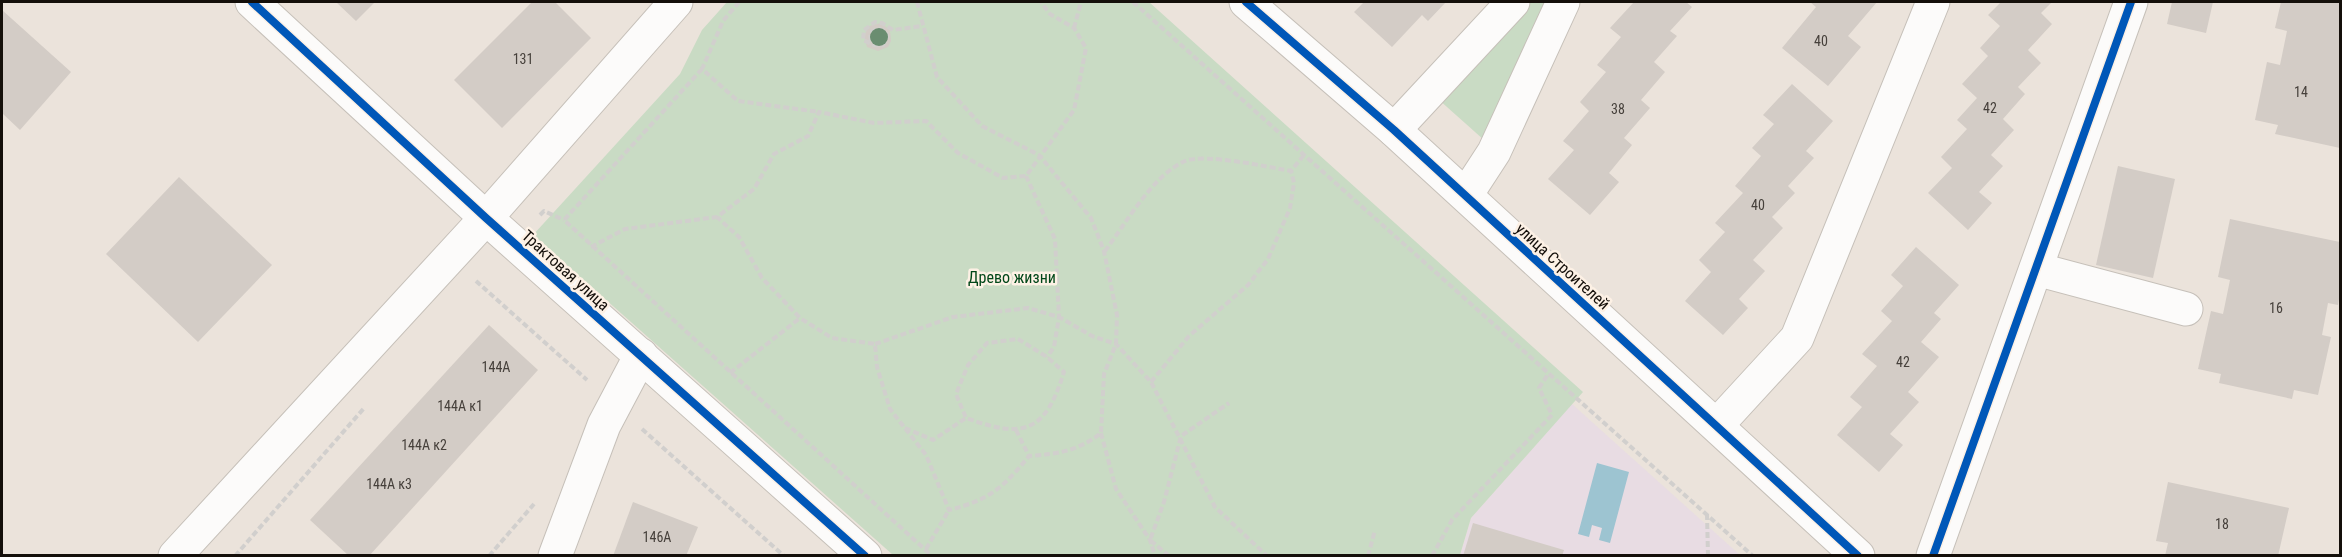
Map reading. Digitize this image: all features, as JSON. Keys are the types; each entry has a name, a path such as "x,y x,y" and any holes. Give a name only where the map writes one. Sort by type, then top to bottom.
{"street":[{"name":"Трактовая улица","path":"252,2 486,218 865,555"},
{"path":"175,555 486,218 676,2"},
{"name":"улица Строителей","path":"1246,2 1466,195 1858,555"},
{"path":"1394,130 1513,2"},
{"path":"1466,195 1494,152 1563,2"},
{"path":"1717,425 1797,338 1933,2"},
{"path":"1933,555 2131,2"},
{"path":"2036,269 2186,309"},
{"path":"555,555 604,425 640,355"}],"path":[{"path":"739,2 723,21 702,69 564,220 932,555"},
{"path":"917,2 937,76 982,126 1039,155 1091,218 1104,251 1117,315 1116,344 1104,374 1101,433 1116,489 1150,540 1155,555"},
{"path":"1026,176 1039,155 1074,110 1086,48 1074,28 1050,14 1041,2"},
{"path":"1074,28 1081,2"},
{"path":"1133,2 1752,555"},
{"path":"871,41 869,38 873,30 878,28 885,32 887,37 883,45 874,45 871,41 863,40 862,35 869,25 875,22 882,23 893,30 922,26"},
{"path":"702,69 738,101 819,112 874,123 926,122 958,153 1003,178 1026,176"},
{"path":"591,247 625,230 717,218 754,189 774,154 808,136 819,112"},
{"path":"1290,171 1304,155"},
{"path":"1104,251 1160,178 1186,160 1240,161 1290,171"},
{"path":"1151,382 1189,336 1248,285 1268,259 1290,208 1294,183 1290,171"},
{"path":"1026,176 1055,239 1059,317 1054,347 1047,357"},
{"path":"717,218 739,237 762,278 800,318 832,338 874,344 953,317 1028,308 1059,317 1092,336 1116,344 1151,382 1181,436 1215,507 1267,555"},
{"path":"730,373 800,318"},
{"path":"1018,339 1047,357 1064,372 1056,398 1040,422 1016,430 988,426 966,418 956,394 968,365 987,343 1018,339"},
{"path":"874,344 877,366 890,409 926,455 949,510"},
{"path":"1432,555 1452,520 1552,415 1539,388 1549,373"},
{"path":"1150,540 1164,502 1181,436 1229,403"},
{"path":"905,427 933,440 966,418"},
{"path":"1016,430 1029,456"},
{"path":"926,549 949,510 978,502 1009,481 1029,456 1062,454 1085,446 1101,433"},
{"path":"1707,514 1708,555"},
{"path":"1368,555 1375,530"},
{"path":"1150,540 1169,555"}],"shaded area":[{"path":"1572,404 1740,555 1460,556 1471,518"}],"green space":[{"name":"Древо жизни","path":"727,2 1149,2 1583,392 1471,518 1460,555 893,555 533,235 680,74 702,30"},
{"path":"1528,2 1548,2 1484,140 1438,99"}],"water":[{"path":"1597,463 1629,472 1610,543 1599,540 1602,528 1592,525 1589,537 1578,534"}],"building":[{"path":"336,2 375,2 356,21"},
{"path":"532,2 555,2 591,38 502,128 454,80"},
{"path":"1364,2 1446,2 1428,21 1422,15 1392,47 1354,12"},
{"path":"1634,2 1686,2 1692,7 1670,31 1677,36 1654,62 1665,72 1641,100 1650,108 1624,138 1632,145 1609,173 1619,182 1590,215 1548,179 1574,150 1563,141 1589,111 1580,102 1606,72 1597,65 1621,37 1610,28"},
{"path":"1810,2 1877,2 1848,36 1861,47 1828,86 1782,48 1816,7"},
{"path":"2001,2 2052,2 2041,13 2052,24 2028,50 2041,63 2018,87 2025,94 2003,119 2014,130 1991,155 2003,166 1979,192 1992,203 1968,230 1928,193 1952,168 1941,157 1967,129 1957,120 1977,98 1962,84 1988,56 1980,48 2000,26 1988,15"},
{"path":"2172,2 2213,2 2206,33 2167,24"},
{"path":"2281,2 2340,2 2340,148 2275,134 2278,125 2255,120 2267,62 2280,65 2287,31 2275,28"},
{"path":"2,10 71,72 20,130 2,113"},
{"path":"881,23 890,30 891,41 888,47 878,51 867,47 864,36 869,26"},
{"path":"1792,84 1833,121 1806,151 1814,158 1788,186 1795,193 1772,217 1783,228 1753,260 1765,271 1739,299 1748,308 1723,335 1685,301 1711,272 1699,260 1725,232 1715,223 1743,193 1735,186 1761,156 1752,148 1774,124 1763,115"},
{"path":"2118,166 2175,179 2153,278 2096,265"},
{"path":"179,177 272,265 198,342 106,254"},
{"path":"2230,219 2340,242 2340,293 2338,305 2328,303 2322,335 2331,337 2318,395 2294,390 2292,399 2219,383 2221,374 2198,369 2211,311 2223,314 2230,280 2218,277"},
{"path":"1916,247 1959,285 1934,313 1941,319 1921,342 1939,357 1908,392 1919,402 1890,434 1903,445 1879,472 1837,435 1862,407 1850,397 1877,366 1862,354 1892,321 1881,311 1903,286 1891,275"},
{"path":"489,325 538,370 369,556 349,556 310,520"},
{"path":"2168,482 2289,508 2278,556 2165,556 2168,543 2156,541"},
{"path":"633,502 698,527 686,556 613,556"},
{"path":"1473,523 1564,550 1562,556 1463,556"}],"cycle path":[{"path":"252,2 486,218 865,556"},
{"path":"1246,2 1394,130 1858,556"},
{"path":"1933,556 2131,2"}]}
